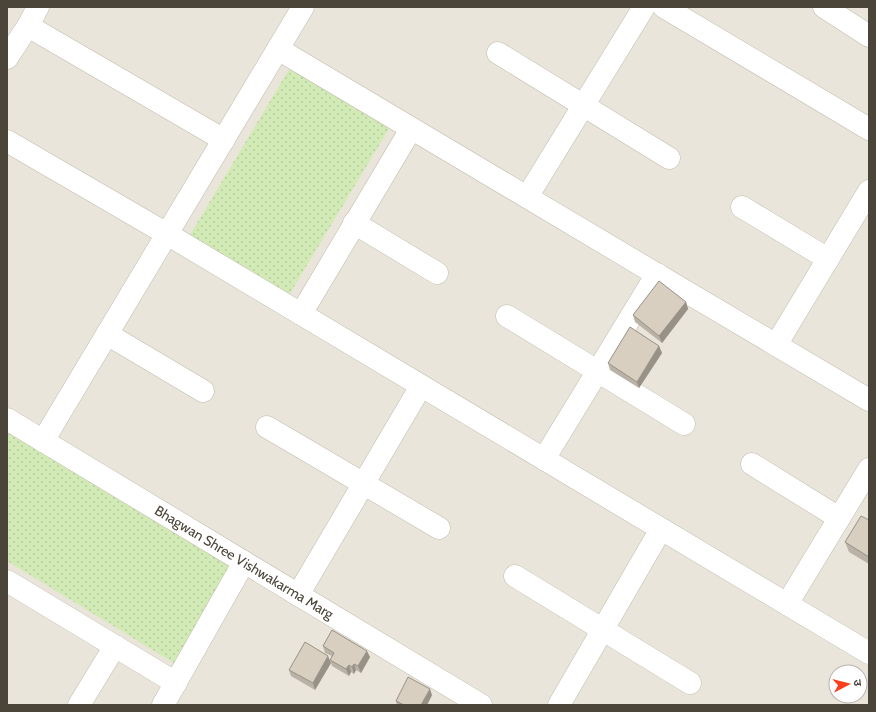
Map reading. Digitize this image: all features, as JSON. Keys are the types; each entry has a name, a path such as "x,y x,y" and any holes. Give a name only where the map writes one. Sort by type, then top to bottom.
{"street":[{"path":"7,58 28,26 38,7"},
{"path":"43,441 303,7"},
{"path":"527,197 644,7"},
{"path":"664,7 867,124"},
{"path":"824,7 869,36"},
{"path":"28,26 224,140"},
{"path":"278,49 869,400"},
{"path":"498,53 669,158"},
{"path":"301,314 411,129"},
{"path":"7,141 167,234 869,653"},
{"path":"776,345 869,191"},
{"path":"742,207 828,259"},
{"path":"354,223 437,273"},
{"path":"544,459 657,274"},
{"path":"507,316 684,424"},
{"path":"107,334 203,391"},
{"path":"298,595 422,386"},
{"name":"Bhagwan Shree Vishwakarma Marg","path":"7,420 481,705"},
{"path":"267,427 439,528"},
{"path":"752,464 839,518"},
{"path":"787,604 869,469"},
{"path":"559,705 661,529"},
{"path":"163,705 244,562"},
{"path":"515,576 690,683"},
{"path":"8,582 176,682"},
{"path":"79,705 114,646"}],"shaded area":[{"path":"7,7 869,7 869,705 7,705"}],"green space":[{"path":"291,66 390,127 289,295 190,235"},
{"path":"7,425 234,563 174,663 7,561"}],"building":[{"path":"659,281 686,302 659,336 633,315"},
{"path":"630,327 659,346 637,382 608,363"},
{"path":"861,516 869,520 869,557 845,542"},
{"path":"332,630 367,651 358,666 354,664 352,667 349,665 346,669 330,660 334,653 323,646"},
{"path":"305,642 328,656 313,683 289,670"},
{"path":"408,677 430,689 421,705 404,705 396,701"}]}
